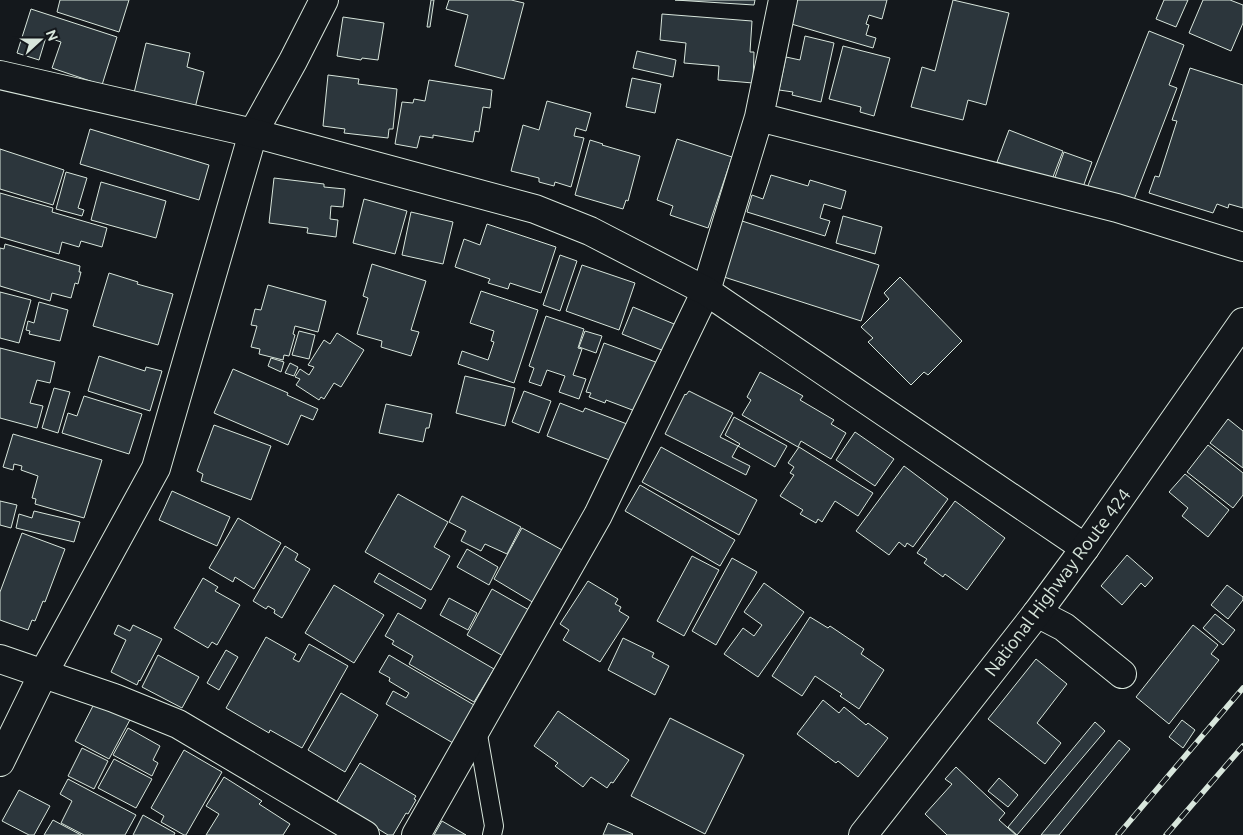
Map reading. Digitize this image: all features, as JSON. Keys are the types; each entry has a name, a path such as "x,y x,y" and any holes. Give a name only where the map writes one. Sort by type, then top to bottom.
{"main road":[{"path":"0,762 43,674 156,468 252,133 293,61 324,0"},
{"path":"416,835 598,515 706,291 759,117 783,0"},
{"path":"0,75 252,133 535,209 590,231 706,291 1085,548"},
{"path":"759,117 1117,208 1243,247"},
{"name":"National Highway Route 424","path":"863,835 1037,613 1085,548 1243,322"},
{"path":"1037,613 1064,627 1122,674"},
{"path":"0,659 114,698 178,724 365,835"}],"lane":[{"path":"477,729 494,826 492,835"}],"building":[{"path":"60,0 129,0 119,32 57,12"},
{"path":"431,0 434,0 430,27 427,27"},
{"path":"449,0 511,0 524,3 504,79 455,66 468,15 446,9"},
{"path":"675,0 755,0 754,5"},
{"path":"795,0 887,0 882,19 869,15 866,24 869,25 866,35 876,38 873,48 788,23"},
{"path":"953,0 1009,13 986,105 968,100 963,120 911,107 922,67 935,71"},
{"path":"1164,0 1188,0 1176,27 1156,19"},
{"path":"1203,0 1230,0 1243,5 1243,23 1231,51 1189,33"},
{"path":"31,9 117,37 102,85 52,68 61,42 46,37 39,60 17,53"},
{"path":"662,14 752,21 750,52 754,52 753,83 718,80 719,66 684,63 686,43 660,40"},
{"path":"343,17 384,23 378,60 362,58 361,60 337,56"},
{"path":"1149,31 1184,45 1169,85 1177,88 1132,205 1087,188"},
{"path":"805,36 834,43 821,102 792,95 793,92 779,90 786,57 800,60"},
{"path":"146,43 190,53 187,67 204,72 195,108 134,93"},
{"path":"843,46 890,58 874,116 860,112 861,107 829,99"},
{"path":"637,51 676,60 673,77 633,68"},
{"path":"1190,68 1243,85 1243,208 1229,204 1228,208 1217,204 1213,213 1149,193 1155,176 1159,177 1177,121 1172,120"},
{"path":"328,75 359,79 358,84 397,89 393,129 389,129 388,138 344,133 345,129 323,126"},
{"path":"632,78 661,84 655,113 626,107"},
{"path":"429,80 492,90 490,108 483,107 479,132 475,131 473,142 433,135 433,138 420,136 417,148 395,144 402,102 413,103 414,99 425,101"},
{"path":"547,101 591,113 586,131 576,128 574,136 584,138 571,187 555,182 554,186 539,182 539,178 511,171 523,125 539,130"},
{"path":"90,129 209,165 199,200 80,164"},
{"path":"1009,130 1063,151 1051,182 997,162"},
{"path":"677,139 732,157 708,228 670,215 673,206 657,200"},
{"path":"590,140 640,156 628,201 626,200 623,209 575,195"},
{"path":"0,149 64,170 53,205 0,189"},
{"path":"1064,152 1092,162 1082,190 1054,180"},
{"path":"66,172 87,178 78,208 84,210 82,216 56,209"},
{"path":"771,175 808,186 810,180 846,191 841,209 824,204 820,218 830,221 825,236 747,212 752,195 763,199"},
{"path":"274,178 324,184 324,187 345,189 343,207 331,206 330,219 338,220 336,237 307,233 308,228 269,223"},
{"path":"101,182 166,201 156,238 91,220"},
{"path":"0,193 53,208 52,212 107,228 102,247 81,241 79,247 62,242 59,254 0,237"},
{"path":"364,199 407,211 395,254 353,243"},
{"path":"411,212 453,222 443,264 402,255"},
{"path":"843,216 882,227 875,254 836,243"},
{"path":"742,221 879,265 861,321 724,277"},
{"path":"487,224 556,247 541,293 510,283 508,289 488,283 490,279 455,267 464,239 480,245"},
{"path":"5,244 80,266 79,272 81,272 78,284 75,283 71,298 52,293 50,301 0,286 0,248 4,249"},
{"path":"560,255 577,261 560,311 543,305"},
{"path":"372,264 426,281 411,330 419,332 411,356 381,347 382,341 357,334 368,298 363,296"},
{"path":"582,265 635,283 619,330 566,311"},
{"path":"109,273 138,282 137,284 173,294 158,345 93,326"},
{"path":"900,277 962,341 928,375 924,372 911,385 868,342 873,338 861,327 889,299 884,293"},
{"path":"268,285 326,301 318,332 295,326 293,334 295,335 289,356 284,355 283,360 259,354 260,349 251,347 257,326 251,325 255,309 261,310"},
{"path":"481,291 538,310 514,383 458,364 462,351 488,360 494,342 491,341 494,331 470,323"},
{"path":"0,292 31,300 19,343 0,338"},
{"path":"39,302 68,310 60,341 29,334 30,331 26,330 28,321 34,323"},
{"path":"633,307 679,326 669,353 622,334"},
{"path":"546,316 584,329 578,348 582,349 573,375 586,379 579,399 559,392 565,376 547,370 541,386 529,382 534,368 529,366"},
{"path":"299,331 315,335 309,359 292,355"},
{"path":"585,331 602,336 596,353 579,347"},
{"path":"337,333 364,350 341,387 334,383 324,399 321,397 319,400 296,385 300,379 295,377 300,369 309,375 314,367 308,365 324,340 330,344"},
{"path":"604,343 661,364 643,414 606,400 605,403 589,397 591,393 586,392"},
{"path":"0,348 55,362 50,383 37,380 30,403 43,406 37,428 0,418"},
{"path":"99,356 145,371 146,367 162,371 150,411 88,391"},
{"path":"271,358 284,362 281,372 268,366"},
{"path":"290,363 298,367 294,376 285,373"},
{"path":"233,369 288,393 287,395 318,409 313,420 301,415 288,445 214,413"},
{"path":"760,372 803,396 800,400 834,420 831,424 846,433 831,459 801,441 798,447 742,415 751,400 747,397"},
{"path":"465,376 515,388 505,426 456,413"},
{"path":"54,388 70,392 58,433 42,428"},
{"path":"524,391 551,401 539,433 512,422"},
{"path":"689,391 733,413 720,437 738,446 732,457 750,466 746,475 665,434 685,394"},
{"path":"84,396 142,414 129,454 62,433 68,413 77,416"},
{"path":"560,403 583,412 585,408 627,424 612,461 547,436"},
{"path":"386,404 432,414 423,442 379,433"},
{"path":"734,417 787,446 775,467 738,446 740,444 725,435"},
{"path":"1228,419 1243,431 1243,468 1210,443"},
{"path":"214,425 271,446 251,500 201,481 203,474 197,471"},
{"path":"855,432 894,459 875,486 836,460"},
{"path":"13,434 102,460 84,518 35,504 36,499 32,498 38,476 21,470 22,466 14,464 13,470 3,467"},
{"path":"1208,445 1243,473 1243,495 1233,508 1187,472"},
{"path":"661,447 757,500 739,535 642,482"},
{"path":"799,447 873,493 858,516 835,501 822,522 818,519 816,523 800,514 803,510 780,496 794,475 790,473 794,467 788,463"},
{"path":"904,466 948,499 913,547 907,543 905,547 899,542 889,555 856,531"},
{"path":"1185,474 1229,510 1208,537 1182,516 1188,508 1169,492"},
{"path":"640,485 735,540 720,566 625,511"},
{"path":"172,491 230,517 217,546 159,520"},
{"path":"398,494 448,522 434,547 450,556 431,590 365,552"},
{"path":"462,496 521,527 507,554 485,544 481,551 461,541 466,531 449,522"},
{"path":"0,501 17,505 11,528 0,525"},
{"path":"955,501 1005,538 967,590 945,574 943,577 924,563 927,559 917,553"},
{"path":"34,511 80,522 74,542 16,528 19,514 32,518"},
{"path":"238,518 281,543 254,589 235,577 233,582 209,568"},
{"path":"522,528 564,551 534,603 494,579"},
{"path":"22,533 65,549 45,602 43,601 35,621 32,620 28,630 0,620 0,592"},
{"path":"285,546 298,554 295,560 310,569 282,618 274,613 275,610 268,606 266,609 253,601"},
{"path":"467,549 498,567 489,585 457,567"},
{"path":"1127,555 1153,578 1145,587 1141,583 1122,605 1101,586"},
{"path":"692,556 719,570 684,636 657,621"},
{"path":"732,558 757,572 716,645 692,631"},
{"path":"379,573 426,600 421,609 374,582"},
{"path":"203,578 218,587 215,591 240,605 217,645 212,642 208,648 174,628"},
{"path":"588,581 618,599 615,604 621,607 619,611 629,617 600,662 563,640 569,630 560,624"},
{"path":"764,583 804,612 758,677 724,654 743,628 754,636 762,625 744,612"},
{"path":"334,585 384,615 354,663 305,633"},
{"path":"1227,585 1243,597 1243,600 1228,619 1211,605"},
{"path":"492,589 529,610 503,656 467,635"},
{"path":"449,598 477,613 468,630 440,615"},
{"path":"398,613 494,669 474,702 409,664 413,656 392,644 394,641 385,636"},
{"path":"1215,614 1235,630 1223,645 1203,628"},
{"path":"810,617 828,628 830,626 864,649 861,654 884,670 859,709 840,696 842,694 815,676 802,696 772,676"},
{"path":"118,625 130,631 133,625 162,639 137,685 111,672 126,640 114,634"},
{"path":"1193,625 1218,645 1211,654 1219,660 1169,724 1136,697"},
{"path":"266,637 296,654 293,659 299,662 309,644 348,666 302,748 270,730 269,733 226,708"},
{"path":"623,638 654,653 652,657 669,666 655,695 608,670"},
{"path":"226,650 238,657 219,690 207,683"},
{"path":"158,655 199,677 182,708 142,687"},
{"path":"389,655 474,705 453,743 386,704 393,691 406,698 409,693 389,681 390,678 379,672"},
{"path":"1036,659 1067,684 1037,723 1061,743 1045,764 988,719"},
{"path":"341,693 378,715 345,772 308,750"},
{"path":"823,700 839,713 844,707 866,725 868,723 888,738 858,777 838,761 836,763 797,734"},
{"path":"95,702 132,716 109,759 75,741"},
{"path":"558,711 629,760 613,783 611,782 607,788 591,777 583,787 555,766 558,763 534,746"},
{"path":"670,718 744,755 705,834 631,796"},
{"path":"1182,720 1195,730 1183,748 1169,737"},
{"path":"1095,722 1105,731 1017,835 1008,827"},
{"path":"128,728 160,746 153,760 158,763 152,776 113,755"},
{"path":"1119,740 1130,749 1059,835 1041,835"},
{"path":"82,748 108,761 94,789 68,776"},
{"path":"184,750 222,772 186,835 161,822 164,816 151,808"},
{"path":"114,759 152,779 136,808 98,788"},
{"path":"360,763 416,796 414,799 416,800 408,814 406,813 393,835 388,835 336,803"},
{"path":"956,767 1005,813 999,820 1016,835 947,835 925,814 952,784 945,779"},
{"path":"224,777 262,801 259,804 290,824 283,835 206,835 219,814 206,806"},
{"path":"999,778 1018,795 1008,807 988,791"},
{"path":"68,779 136,815 125,835 84,835 61,823 72,801 60,794"},
{"path":"19,790 50,806 34,835 29,835 2,821"},
{"path":"143,815 175,833 174,835 133,835"},
{"path":"53,820 81,835 44,835"},
{"path":"442,821 466,835 434,835"},
{"path":"608,823 633,834 603,835"}],"railway":[{"path":"1118,835 1243,688"},
{"path":"1166,835 1243,746"}]}
